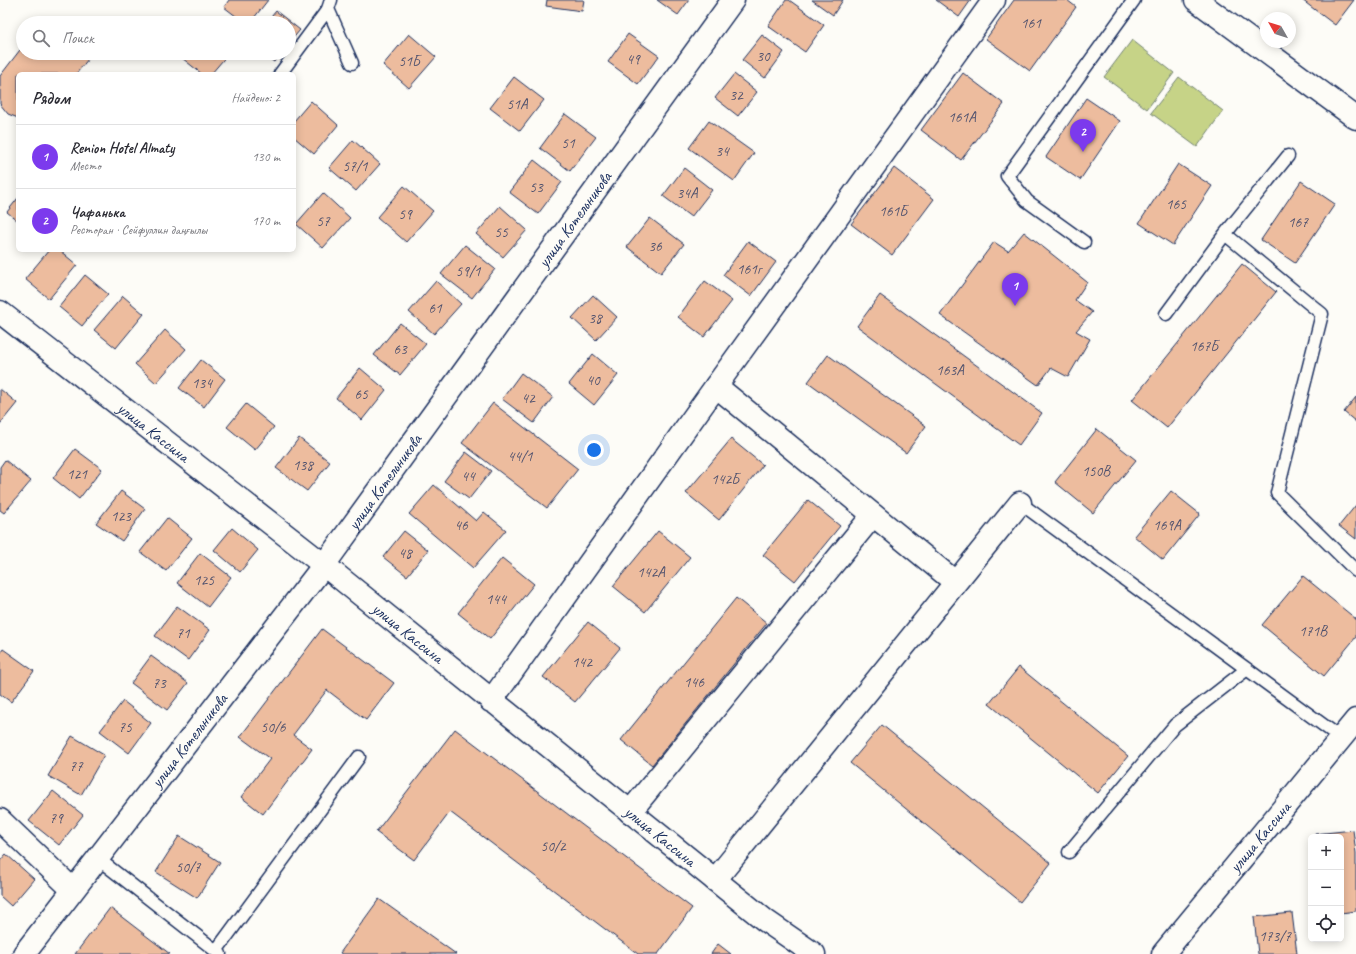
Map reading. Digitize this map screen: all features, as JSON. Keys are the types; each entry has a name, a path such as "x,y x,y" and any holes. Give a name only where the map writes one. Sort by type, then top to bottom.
{"street":[{"name":"улица Котельникова","path":"24,954 324,565 732,0"},
{"path":"491,700 994,0"},
{"path":"1196,0 1356,118"},
{"name":"улица Кассина","path":"0,312 324,565 766,921 814,954"},
{"path":"716,386 955,582"},
{"path":"715,880 1020,503"},
{"path":"630,812 874,515"},
{"name":"улица Кассина","path":"1163,954 1356,720"},
{"path":"0,820 72,890"}],"lane":[{"path":"1084,242 1028,201 1007,176 1134,0"},
{"path":"330,4 352,62"},
{"path":"296,52 330,4"},
{"path":"281,72 290,60"},
{"path":"1166,314 1225,234 1288,156"},
{"path":"1225,234 1322,314 1277,492 1356,571"},
{"path":"1020,503 1341,738"},
{"path":"1069,852 1175,725 1247,669"},
{"path":"97,858 218,953 359,757"}],"green space":[{"path":"1132,40 1174,73 1147,109 1104,77"},
{"path":"1179,77 1223,111 1197,147 1151,113"}],"building":[{"path":"229,0 268,0 255,16 236,16 224,7"},
{"path":"547,0 584,0 582,11 546,6"},
{"path":"657,0 689,0 678,15"},
{"path":"786,0 789,0 824,25 805,52 768,26"},
{"path":"812,0 843,0 833,15"},
{"path":"936,0 971,0 959,17"},
{"path":"1014,0 1067,0 1076,7 1030,71 986,39"},
{"path":"1302,0 1354,0 1335,25"},
{"path":"276,11 282,16 272,16"},
{"path":"296,27 300,30 296,35"},
{"path":"409,34 436,57 409,88 383,65"},
{"path":"628,34 659,56 638,84 608,62"},
{"path":"762,35 784,52 765,78 742,60"},
{"path":"16,55 16,60 87,60 78,72 16,72 16,117 8,114 0,104 0,76"},
{"path":"184,60 223,60 213,72 200,72"},
{"path":"963,73 1004,104 961,160 921,130"},
{"path":"734,74 757,92 738,116 715,98"},
{"path":"514,77 544,100 520,131 490,108"},
{"path":"1086,98 1120,121 1080,180 1046,157"},
{"path":"311,101 338,125 314,154 296,139 296,119"},
{"path":"565,114 596,137 570,171 540,148"},
{"path":"709,121 754,153 734,181 689,148"},
{"path":"353,140 380,164 356,191 329,168"},
{"path":"534,160 562,182 538,214 509,192"},
{"path":"1178,164 1212,186 1173,245 1139,223"},
{"path":"684,168 712,190 691,217 663,196"},
{"path":"894,168 934,199 892,255 851,224"},
{"path":"1301,181 1335,204 1295,263 1261,240"},
{"path":"404,186 433,211 406,242 377,217"},
{"path":"323,193 350,218 323,248 296,224"},
{"path":"16,201 16,219 7,212"},
{"path":"500,206 527,230 503,257 476,234"},
{"path":"650,218 684,244 661,273 627,247"},
{"path":"1024,232 1087,282 1075,300 1092,312 1076,331 1090,339 1068,377 1051,368 1038,385 940,315 994,242 1008,251"},
{"path":"748,241 776,262 751,296 723,275"},
{"path":"465,245 495,269 472,298 441,274"},
{"path":"47,252 61,252 77,265 49,299 25,279"},
{"path":"1242,264 1276,292 1167,428 1132,400"},
{"path":"85,275 108,294 82,326 59,307"},
{"path":"436,281 461,304 434,334 409,312"},
{"path":"705,281 732,301 704,337 678,317"},
{"path":"593,295 617,317 596,340 572,318"},
{"path":"880,295 1042,413 1019,445 857,326"},
{"path":"123,296 144,314 116,348 94,330"},
{"path":"400,323 426,344 400,375 374,355"},
{"path":"165,330 186,349 156,383 135,364"},
{"path":"593,354 618,375 594,405 569,384"},
{"path":"828,355 926,426 906,453 808,382"},
{"path":"201,360 225,379 204,407 179,388"},
{"path":"360,368 386,390 362,420 336,398"},
{"path":"521,373 553,397 534,423 502,399"},
{"path":"0,389 17,403 0,424"},
{"path":"1356,397 1356,422 1344,412"},
{"path":"493,403 578,469 547,508 462,443"},
{"path":"246,404 274,427 255,450 227,427"},
{"path":"1097,429 1136,460 1093,513 1055,482"},
{"path":"299,438 330,462 307,491 276,468"},
{"path":"731,439 763,465 719,520 686,493"},
{"path":"75,449 102,469 79,499 53,478"},
{"path":"466,452 491,471 469,499 444,481"},
{"path":"5,460 31,481 4,513 0,510 0,467"},
{"path":"434,485 476,521 484,512 506,530 473,568 409,514"},
{"path":"121,491 145,509 122,541 96,523"},
{"path":"1171,491 1200,514 1163,560 1134,536"},
{"path":"808,500 840,526 795,581 763,555"},
{"path":"1356,505 1356,539 1339,526"},
{"path":"167,518 192,538 166,571 140,552"},
{"path":"232,528 258,550 240,572 214,550"},
{"path":"404,531 428,550 407,576 383,557"},
{"path":"658,531 690,557 645,612 613,586"},
{"path":"200,553 231,577 208,607 177,583"},
{"path":"502,558 534,584 490,639 458,613"},
{"path":"1303,576 1356,619 1356,637 1324,676 1262,625"},
{"path":"736,598 767,623 652,765 621,740"},
{"path":"177,606 210,630 188,660 155,636"},
{"path":"588,622 620,648 575,702 543,677"},
{"path":"322,629 394,683 366,720 327,690 293,735 312,749 263,814 241,797 270,759 240,737"},
{"path":"3,649 34,671 11,702 0,694 0,654"},
{"path":"151,656 188,683 167,710 131,683"},
{"path":"1019,667 1128,756 1098,793 989,704"},
{"path":"123,701 151,723 129,753 100,731"},
{"path":"882,725 1051,863 1020,902 850,763"},
{"path":"455,729 692,908 658,954 638,954 450,812 414,860 376,832"},
{"path":"72,736 104,755 81,795 48,776"},
{"path":"53,791 83,815 59,845 29,821"},
{"path":"1353,830 1356,853 1356,911 1344,913 1344,834 1315,834"},
{"path":"179,836 220,862 197,898 156,872"},
{"path":"6,854 34,879 11,906 0,896 0,861"},
{"path":"379,899 456,954 340,953"},
{"path":"110,908 170,954 75,954"},
{"path":"1292,913 1297,954 1258,954 1254,917"},
{"path":"718,944 731,954 711,954"}],"place":[{"name":"Чафанька","path":"1083,152"},
{"name":"Renion Hotel Almaty","path":"1015,306"}]}
